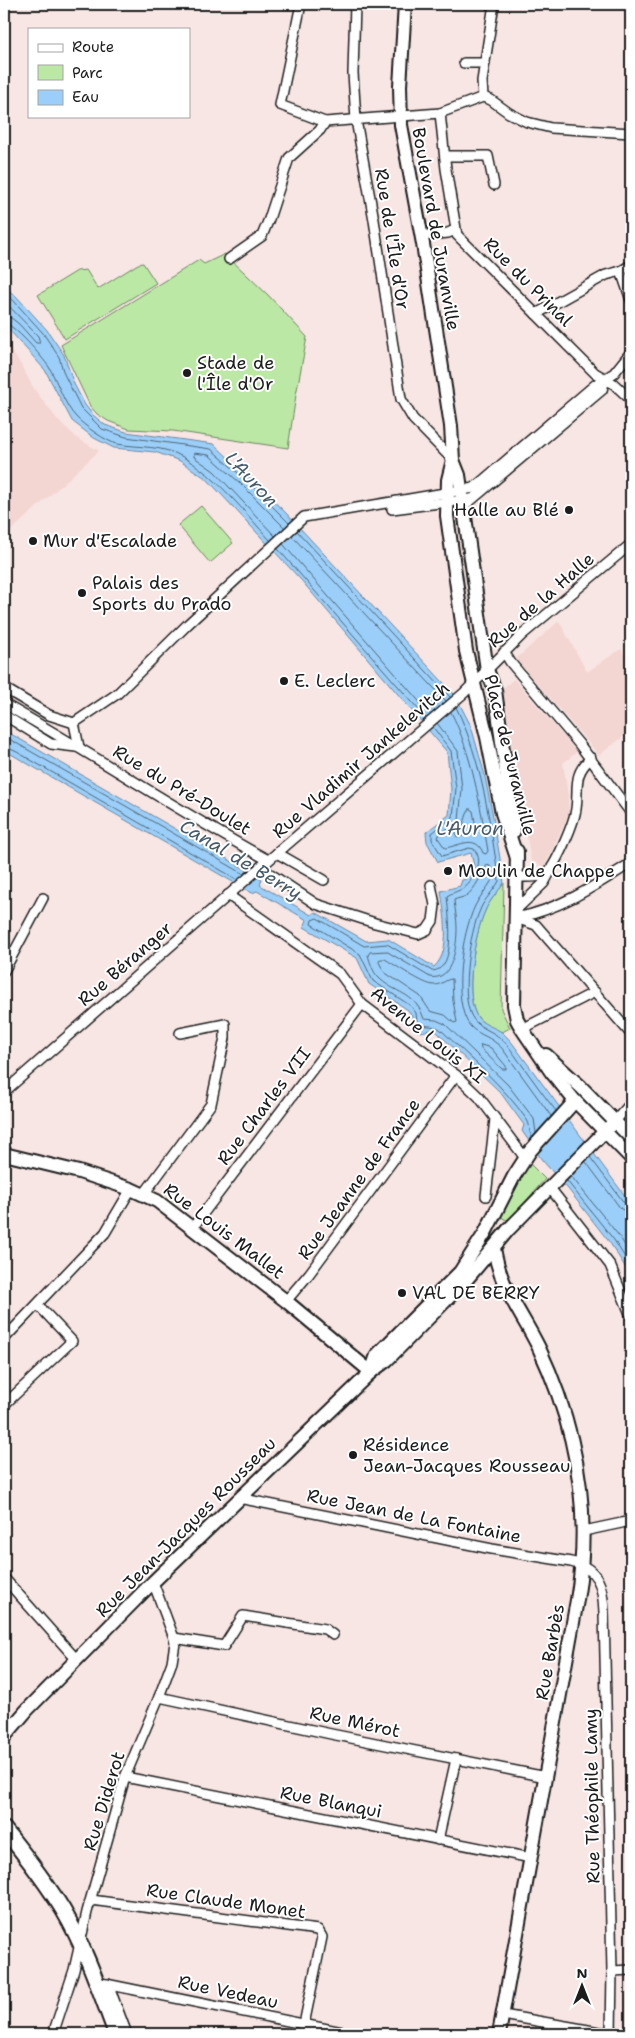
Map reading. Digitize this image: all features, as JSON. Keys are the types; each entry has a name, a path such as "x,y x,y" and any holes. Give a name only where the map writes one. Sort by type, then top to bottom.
{"main road":[{"name":"Boulevard de Juranville","path":"405,4 400,125 421,236 451,426 453,460 448,480 447,498"},
{"name":"Boulevard de Juranville","path":"453,460 459,474 465,498"},
{"name":"Place de Juranville","path":"447,498 447,516 466,651 502,813 517,858"},
{"name":"Place de Juranville","path":"465,498 495,690 517,858"},
{"path":"517,858 514,1005 517,1020 552,1074 575,1101 630,1158"},
{"path":"533,1043 581,1086 631,1138"},
{"path":"575,1101 611,1117"},
{"name":"Rue Jean-Jacques Rousseau","path":"485,1263 494,1216 514,1176 528,1155 575,1101"},
{"name":"Rue Jean-Jacques Rousseau","path":"4,1737 27,1710 153,1582 371,1372 387,1360 485,1263 508,1230 605,1131 611,1117"},
{"name":"Rue Louis Mallet","path":"4,1154 79,1172 131,1189 157,1200 286,1301 353,1355 371,1372"},
{"path":"494,1216 500,1226 508,1230"},
{"name":"Rue Jean-Jacques Rousseau","path":"485,1263 494,1216"},
{"name":"Rue Barbès","path":"485,1263 504,1287 538,1347 555,1385 572,1437 580,1479 584,1531 582,1565 500,2034"},
{"name":"Rue Jean-Jacques Rousseau","path":"4,1728 27,1710"},
{"path":"4,1830 46,1884 102,1983 116,2034"}],"street":[{"path":"301,4 280,106 326,122 440,113 482,97 491,100 509,113 527,122 551,128 631,133"},
{"name":"Rue de l'Île d'Or","path":"355,4 353,73 356,120 402,399 413,419 453,460"},
{"path":"482,97 494,4"},
{"path":"464,63 485,63"},
{"path":"421,236 448,233 455,230 440,113"},
{"path":"229,259 262,236 289,158 320,130 326,122"},
{"path":"445,156 488,156 494,185"},
{"name":"Rue du Prinal","path":"455,230 595,373 614,384 631,400"},
{"path":"536,314 606,275 621,271 631,265"},
{"path":"621,271 631,300"},
{"path":"74,723 117,694 188,624 305,518 447,498 465,498 474,488 596,384 615,372 631,352"},
{"name":"Rue de la Halle","path":"474,682 504,652 631,544"},
{"path":"249,572 266,554"},
{"path":"504,652 511,663 591,758 631,813"},
{"name":"Rue Vladimir Jankelevitch","path":"268,860 474,682"},
{"path":"4,688 49,715 74,723"},
{"name":"Rue du Pré-Doulet","path":"4,704 79,747 220,834 268,860"},
{"name":"Rue du Pré-Doulet","path":"4,715 52,744 79,747"},
{"path":"74,723 79,747"},
{"path":"516,914 544,883 550,871 574,820 577,780 580,771 591,758"},
{"path":"277,853 324,880"},
{"name":"Rue Béranger","path":"4,1092 268,860"},
{"path":"516,914 538,914 594,886 631,863"},
{"path":"258,869 316,904 375,923 418,934 427,930 433,922 435,905 431,885"},
{"path":"517,877 542,876 550,871"},
{"name":"Avenue Louis XI","path":"228,895 340,974 362,1004 456,1075 479,1098 495,1119 528,1155"},
{"path":"4,971 43,898"},
{"path":"516,914 536,925 631,1034"},
{"path":"522,1029 595,992"},
{"name":"Rue Charles VII","path":"193,1227 362,1004"},
{"path":"144,1194 211,1104 225,1038 225,1024 180,1033"},
{"name":"Rue Jeanne de France","path":"286,1301 309,1274 456,1075"},
{"path":"611,1117 631,1103"},
{"path":"486,1196 495,1119"},
{"path":"552,1185 610,1265 631,1316"},
{"path":"4,1339 104,1233 131,1189"},
{"path":"4,1405 72,1341 38,1305"},
{"name":"Rue Jean de La Fontaine","path":"239,1498 492,1549 582,1565"},
{"path":"584,1531 631,1521"},
{"name":"Rue Théophile Lamy","path":"582,1565 595,1575 603,1591 612,1971 611,2034"},
{"path":"4,1578 77,1660"},
{"name":"Rue Diderot","path":"54,2034 81,1945 87,1912 125,1777 160,1697 172,1662 174,1638 153,1582"},
{"path":"174,1638 224,1646 243,1616 325,1629 332,1635"},
{"name":"Rue Mérot","path":"160,1697 546,1776"},
{"path":"438,1840 456,1759"},
{"name":"Rue Blanqui","path":"125,1777 531,1858"},
{"name":"Rue Claude Monet","path":"91,1900 318,1930 322,1937 304,2024"},
{"path":"612,1971 631,1970"},
{"path":"102,1983 127,2034"},
{"name":"Rue Vedeau","path":"102,1983 352,2034"},
{"path":"503,2015 611,2034"},
{"path":"302,2034 304,2024"}],"shaded area":[{"path":"4,342 18,360 34,389 57,419 77,438 99,451 4,537"},
{"path":"559,621 587,672 621,649 631,667 631,731 599,755 516,659"},
{"path":"514,679 577,752 563,763 569,814 544,867 531,861 518,784 503,688"}],"green space":[{"name":"Stade de l'Île d'Or","path":"225,254 269,296 307,337 288,448 173,431 129,429 108,421 97,414 90,406 61,345 199,260 204,264"},
{"path":"143,263 156,283 65,339 38,295 77,271 86,270 98,289 138,264"},
{"path":"201,506 233,543 210,563 178,525"},
{"path":"504,883 501,1009 510,1028 502,1032 490,1027 479,1019 474,1010 471,997 471,982 474,950 481,921 489,904"},
{"path":"529,1163 545,1179 512,1217 506,1220 501,1217 503,1211"}],"water":[{"name":"L'Auron","path":"4,287 16,296 47,330 64,355 74,384 85,405 93,415 105,425 126,432 214,444 285,512 455,695 471,726 484,772 504,883 487,907 477,934 471,982 471,997 474,1010 479,1019 503,1033 512,1043 631,1204 631,1276 610,1243 568,1189 542,1160 522,1131 524,1125 500,1092 437,1032 430,1030 421,1032 411,1024 412,1016 408,1010 369,984 357,958 304,927 307,920 257,891 252,893 4,750 4,730 262,879 260,885 311,915 315,912 366,941 388,939 434,967 440,960 445,942 445,920 441,891 460,886 462,880 466,879 467,868 474,866 471,853 438,862 427,842 426,832 449,815 451,789 447,752 301,580 207,479 180,461 155,452 114,448 94,438 72,421 45,370 4,326"}],"place":[{"name":"Stade de l'Île d'Or","path":"187,373"},
{"name":"Halle au Blé","path":"569,510"},
{"name":"Mur d'Escalade","path":"33,541"},
{"name":"Palais des Sports du Prado","path":"82,593"},
{"name":"E. Leclerc","path":"284,681"},
{"name":"Moulin de Chappe","path":"448,871"},
{"name":"VAL DE BERRY","path":"402,1293"},
{"name":"Résidence Jean-Jacques Rousseau","path":"353,1455"}],"water label":[{"name":"Canal de Berry","path":"241,859"}]}
